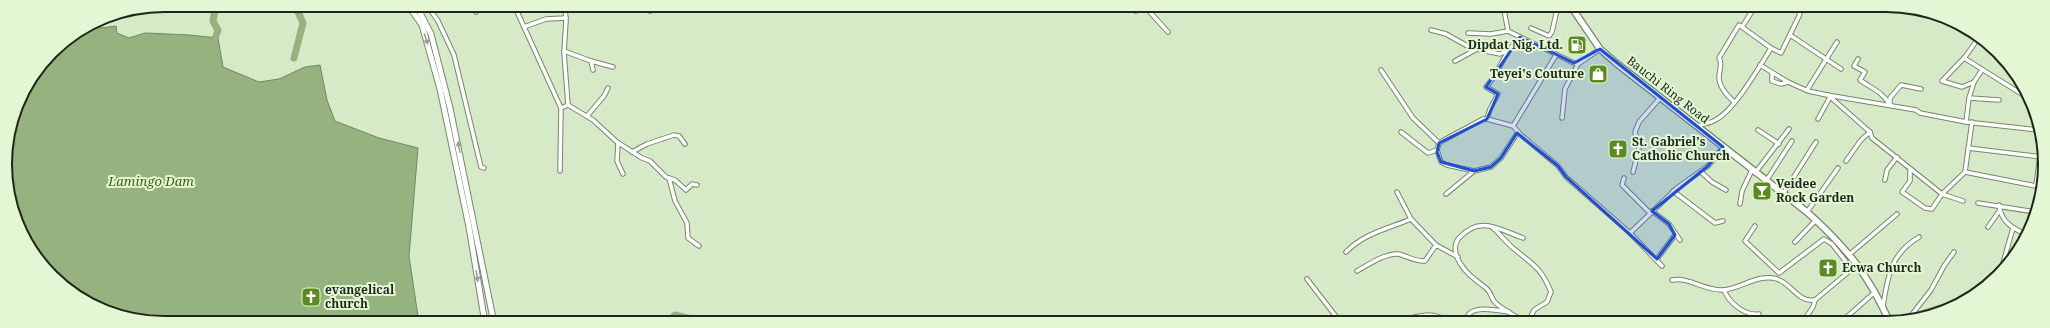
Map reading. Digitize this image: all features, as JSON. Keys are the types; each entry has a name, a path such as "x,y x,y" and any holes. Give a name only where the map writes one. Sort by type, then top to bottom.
{"main road":[{"path":"413,12 422,25 440,89 469,227 484,316"},
{"path":"420,12 431,34 450,108 493,316"},
{"name":"Bauchi Ring Road","path":"1575,12 1600,49 1816,220 1858,264 1875,292 1887,316"}],"street":[{"path":"432,12 438,21 454,55 481,168 484,168"},
{"path":"517,12 562,108 560,170"},
{"path":"566,12 564,51 568,105"},
{"path":"1150,12 1168,32"},
{"path":"1504,12 1508,31"},
{"path":"1531,28 1550,36 1556,12"},
{"path":"1734,102 1722,88 1719,78 1721,62 1719,58 1740,26 1742,27 1752,12"},
{"path":"1742,27 1771,48 1781,53 1800,12"},
{"path":"524,26 546,20 566,18"},
{"path":"1431,30 1446,34 1456,41 1477,49 1500,54 1509,50"},
{"path":"1468,33 1491,34 1508,31 1556,55 1578,64"},
{"path":"1790,35 1841,69"},
{"path":"1487,118 1498,94 1486,87 1494,78 1499,65 1509,50 1520,37"},
{"path":"1974,82 1962,87 1942,81 1964,58 1976,41"},
{"path":"1807,90 1837,42"},
{"path":"1696,126 1717,120 1727,111 1771,48"},
{"path":"1455,61 1477,49"},
{"path":"1562,118 1565,90 1578,64 1600,49"},
{"path":"564,51 613,67"},
{"path":"1514,126 1556,55"},
{"path":"1964,58 2020,93"},
{"path":"1858,59 1854,66 1865,72 1860,80 1879,92 1886,98 1890,105"},
{"path":"591,61 593,70"},
{"path":"1760,65 1788,82 1807,90 1828,96 1890,105 1966,122 2034,129"},
{"path":"1381,70 1413,118 1439,143"},
{"path":"1966,122 1969,98 1974,82 1982,70"},
{"path":"1772,73 1772,81 1781,84 1788,82"},
{"path":"1890,105 1890,98 1901,85 1921,89"},
{"path":"587,116 604,96 608,88"},
{"path":"1818,119 1828,96"},
{"path":"1828,96 1870,132 1872,138 1897,157 1910,170 1942,194 1963,201"},
{"path":"1633,172 1639,149 1635,132 1639,122 1660,98"},
{"path":"1969,98 1999,100"},
{"path":"562,108 568,105"},
{"path":"568,105 587,116 618,143 650,161 669,178 675,180 686,190 692,184 697,185"},
{"path":"1474,171 1447,165 1441,162 1437,150 1439,143 1487,118 1514,126 1518,132 1558,166 1566,177 1630,233 1657,259 1662,266"},
{"path":"1910,170 1910,181 1902,192 1925,208 1932,210 1942,194 1965,172 1972,122"},
{"path":"1740,204 1742,191 1754,172 1779,144 1789,129"},
{"path":"1758,130 1779,144"},
{"path":"1401,132 1428,153 1437,150"},
{"path":"1446,194 1474,171 1490,167 1501,158 1518,132"},
{"path":"1846,161 1861,140 1870,132"},
{"path":"632,152 647,144 674,135 679,136 684,144"},
{"path":"1766,181 1792,141"},
{"path":"1783,194 1816,142"},
{"path":"618,143 617,160 623,174"},
{"path":"1630,233 1673,191 1701,172 1723,147"},
{"path":"1968,148 2038,157"},
{"path":"1885,180 1887,170 1897,157"},
{"path":"1807,212 1838,168"},
{"path":"1701,172 1712,182 1726,190"},
{"path":"1965,172 2036,185 2038,177"},
{"path":"669,178 675,201 687,223 688,238 699,246"},
{"path":"1624,178 1622,185 1651,212 1669,224 1675,235 1680,240"},
{"path":"1673,191 1715,223 1723,221"},
{"path":"1397,192 1411,220 1436,245 1458,257"},
{"path":"1978,203 1999,205 2031,211"},
{"path":"1999,205 2000,214 2013,228 2021,232"},
{"path":"1988,227 2000,210"},
{"path":"1850,254 1897,214"},
{"path":"1346,252 1360,239 1368,235 1411,220"},
{"path":"1795,242 1816,220"},
{"path":"1517,316 1494,302 1487,288 1474,281 1468,274 1458,257 1456,243 1468,229 1479,225 1490,226 1522,238"},
{"path":"1490,226 1544,275 1551,292 1548,302 1534,310 1531,316"},
{"path":"1755,226 1745,241 1779,273 1824,239 1832,244 1851,268"},
{"path":"2004,260 2013,228"},
{"path":"1657,259 1675,235"},
{"path":"1883,307 1888,277 1900,252 1905,246 1919,237"},
{"path":"1357,271 1392,254 1399,254 1419,262 1425,261 1436,245"},
{"path":"1913,314 1931,290 1944,266 1954,252"},
{"path":"1807,316 1816,300 1851,268 1858,264"},
{"path":"1672,280 1681,278 1711,288 1724,290 1745,282 1772,278 1778,279 1796,295 1811,301 1816,300"},
{"path":"1307,279 1336,316"},
{"path":"1724,290 1726,295 1742,310 1752,315 1759,314"},
{"path":"1848,316 1875,292"},
{"path":"1470,316 1476,310 1510,312"},
{"path":"1417,316 1440,316"}],"highlighted area":[{"path":"1520,37 1574,63 1600,49 1723,147 1708,166 1652,211 1669,224 1675,235 1657,259 1566,177 1558,166 1517,133 1501,158 1491,167 1474,171 1441,162 1437,152 1439,143 1487,119 1498,94 1486,87"}],"water":[{"name":"Lamingo Dam","path":"116,26 117,33 129,38 145,33 218,38 223,67 259,82 279,79 305,67 320,65 327,100 335,121 379,138 418,148 409,256 418,316 154,316 115,308 88,296 71,285 43,257 32,240 20,213 12,174 13,144 20,115 32,88 43,71 71,43 99,27"}],"waterway":[{"path":"215,12 213,21 218,30 216,36"},
{"path":"294,58 303,23 298,12"},
{"path":"674,316 679,316"}],"place":[{"name":"Dipdat Nig. Ltd.","path":"1577,45"},
{"name":"Teyei's Couture","path":"1598,74"},
{"name":"St. Gabriel's Catholic Church","path":"1618,149"},
{"name":"Veidee Rock Garden","path":"1762,191"},
{"name":"Ecwa Church","path":"1828,268"},
{"name":"evangelical church","path":"311,297"}]}
